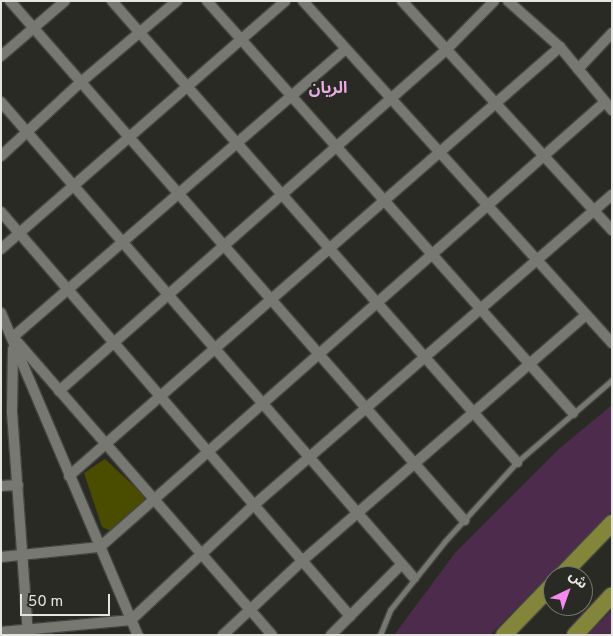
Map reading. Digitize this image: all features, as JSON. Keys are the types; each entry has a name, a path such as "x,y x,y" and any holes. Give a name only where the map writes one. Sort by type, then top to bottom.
{"main road":[{"path":"571,566 612,524"},
{"path":"504,635 543,594"},
{"path":"575,635 612,595"}],"street":[{"path":"10,1 464,520"},
{"path":"1,56 65,1"},
{"path":"112,1 280,196 517,462"},
{"path":"1,156 81,82 177,1"},
{"path":"207,1 573,413"},
{"path":"1,249 186,87 242,41 285,1"},
{"path":"303,1 612,343"},
{"path":"402,1 612,230"},
{"path":"59,391 448,50 494,1"},
{"path":"1,557 100,547 544,156 608,106 560,47 508,1"},
{"path":"578,69 612,33"},
{"path":"69,476 560,47"},
{"path":"28,632 12,412 13,337 346,48"},
{"path":"1,102 414,578"},
{"path":"1,632 28,632 131,620 254,505 612,195"},
{"path":"1,212 350,616"},
{"path":"1,312 13,337 272,635"},
{"path":"223,635 302,561 586,315"},
{"path":"13,337 14,348 138,635"},
{"path":"1,486 18,485"},
{"path":"331,635 401,565"}],"lane":[{"path":"380,635 390,610 414,578 464,520 517,462 612,380"}],"shaded area":[{"path":"612,405 612,511 558,566 543,566 543,581 490,635 394,635 455,553 560,448"},
{"path":"612,610 612,635 587,635"}],"building":[{"path":"105,459 149,500 111,531 102,527 84,473"}],"district":[{"name":"الريان","path":"328,89"}]}
